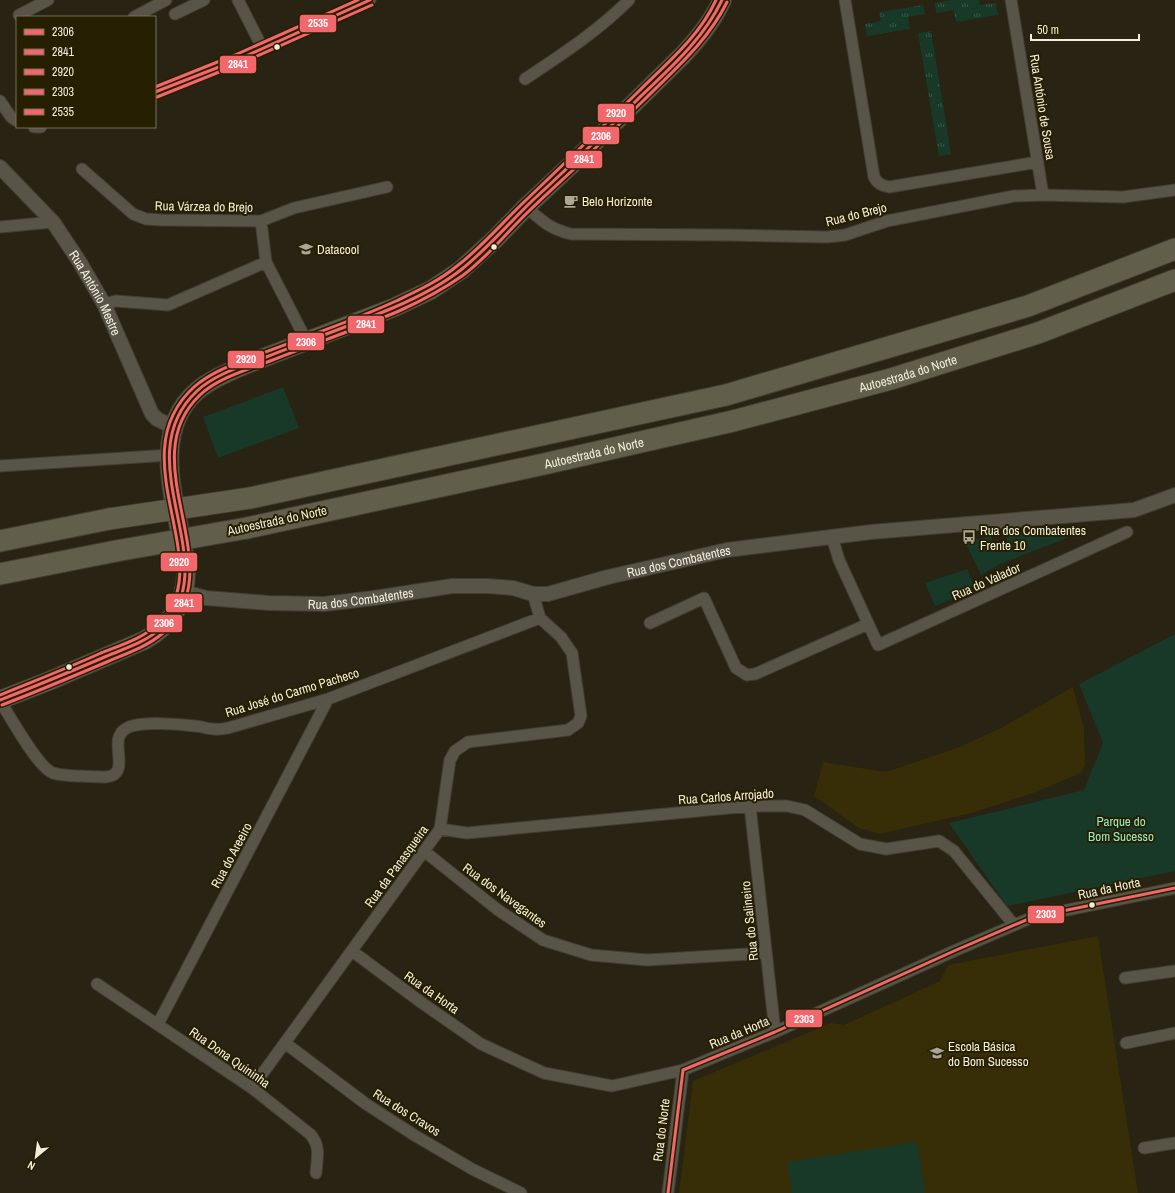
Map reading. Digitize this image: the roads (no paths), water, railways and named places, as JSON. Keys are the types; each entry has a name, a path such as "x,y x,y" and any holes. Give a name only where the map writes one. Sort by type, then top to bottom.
{"highway":[{"path":"0,541 109,519 250,498 726,395 1028,306 1175,249"},
{"name":"Autoestrada do Norte","path":"0,574 116,551 247,528 544,464 733,421 891,379 1038,333 1175,280"}],"main road":[{"path":"0,700 92,664 153,635 164,626 174,613 184,592 186,568 172,492 170,439 178,415 197,390 222,375 245,365 395,307 431,290 461,270 495,239 700,37 722,0"}],"street":[{"path":"19,15 34,13 48,0"},
{"path":"136,16 166,0"},
{"path":"175,14 204,0"},
{"path":"238,0 263,49"},
{"path":"156,92 189,80 263,49 370,0"},
{"path":"525,80 580,42 607,21 629,0"},
{"path":"845,0 874,177 877,182 882,186 889,187 1038,162"},
{"name":"Rua António de Sousa","path":"1011,0 1043,195"},
{"path":"0,101 11,117 16,120"},
{"name":"Rua António Mestre","path":"0,166 53,222 79,261 104,304 148,408 157,419 173,427"},
{"name":"Rua Várzea do Brejo","path":"82,169 133,214 139,217 162,220 261,221 294,208 387,187"},
{"name":"Rua do Brejo","path":"526,207 549,227 560,232 571,234 729,235 810,238 845,235 887,221 1014,196 1043,195 1123,197 1175,190"},
{"path":"261,221 266,262 307,342"},
{"path":"0,227 53,222"},
{"path":"104,304 116,302 168,305 266,262"},
{"path":"0,466 170,455"},
{"name":"Rua dos Combatentes","path":"184,592 206,598 269,603 324,604 452,586 513,588 533,594 548,594 608,577 727,550 871,532 1134,510 1175,495"},
{"name":"Rua do Valador","path":"832,537 839,560 878,645 1126,532"},
{"path":"533,594 540,618"},
{"path":"650,623 704,598 736,668 747,676 756,674 868,624"},
{"name":"Rua José do Carmo Pacheco","path":"0,700 36,757 48,770 57,774 106,777 114,776 118,772 119,767 118,742 122,732 127,728 148,724 195,726 213,729 228,728 328,699 540,618"},
{"name":"Rua da Panasqueira","path":"252,1088 440,829 448,765 452,755 468,742 568,730 578,723 581,716 572,653 561,637 540,618"},
{"name":"Rua do Areeiro","path":"158,1024 328,699"},
{"name":"Rua Carlos Arrojado","path":"440,829 468,833 750,806 787,806 805,810 860,844 886,849 939,841 954,851 1014,925"},
{"name":"Rua do Salineiro","path":"750,806 775,1032"},
{"name":"Rua dos Navegantes","path":"424,851 498,910 543,940 591,955 647,960 766,953"},
{"name":"Rua da Horta","path":"352,952 481,1044 544,1073 612,1086 683,1070 775,1032 1033,917 1175,888"},
{"path":"1125,978 1175,971"},
{"name":"Rua Dona Quininha","path":"97,984 252,1088 310,1134 316,1141 318,1149 316,1173"},
{"path":"1126,1043 1175,1033"},
{"name":"Rua dos Cravos","path":"285,1043 366,1104 414,1135 472,1169 521,1193"},
{"name":"Rua do Norte","path":"668,1193 683,1070"},
{"path":"1144,1148 1175,1143"}],"place":[{"name":"Belo Horizonte","path":"571,201"},
{"name":"Datacool","path":"306,249"},
{"name":"Rua dos Combatentes Frente 10","path":"969,537"},
{"name":"Escola Básica do Bom Sucesso","path":"937,1053"}],"park label":[{"name":"Parque do Bom Sucesso","path":"1121,828"}]}
